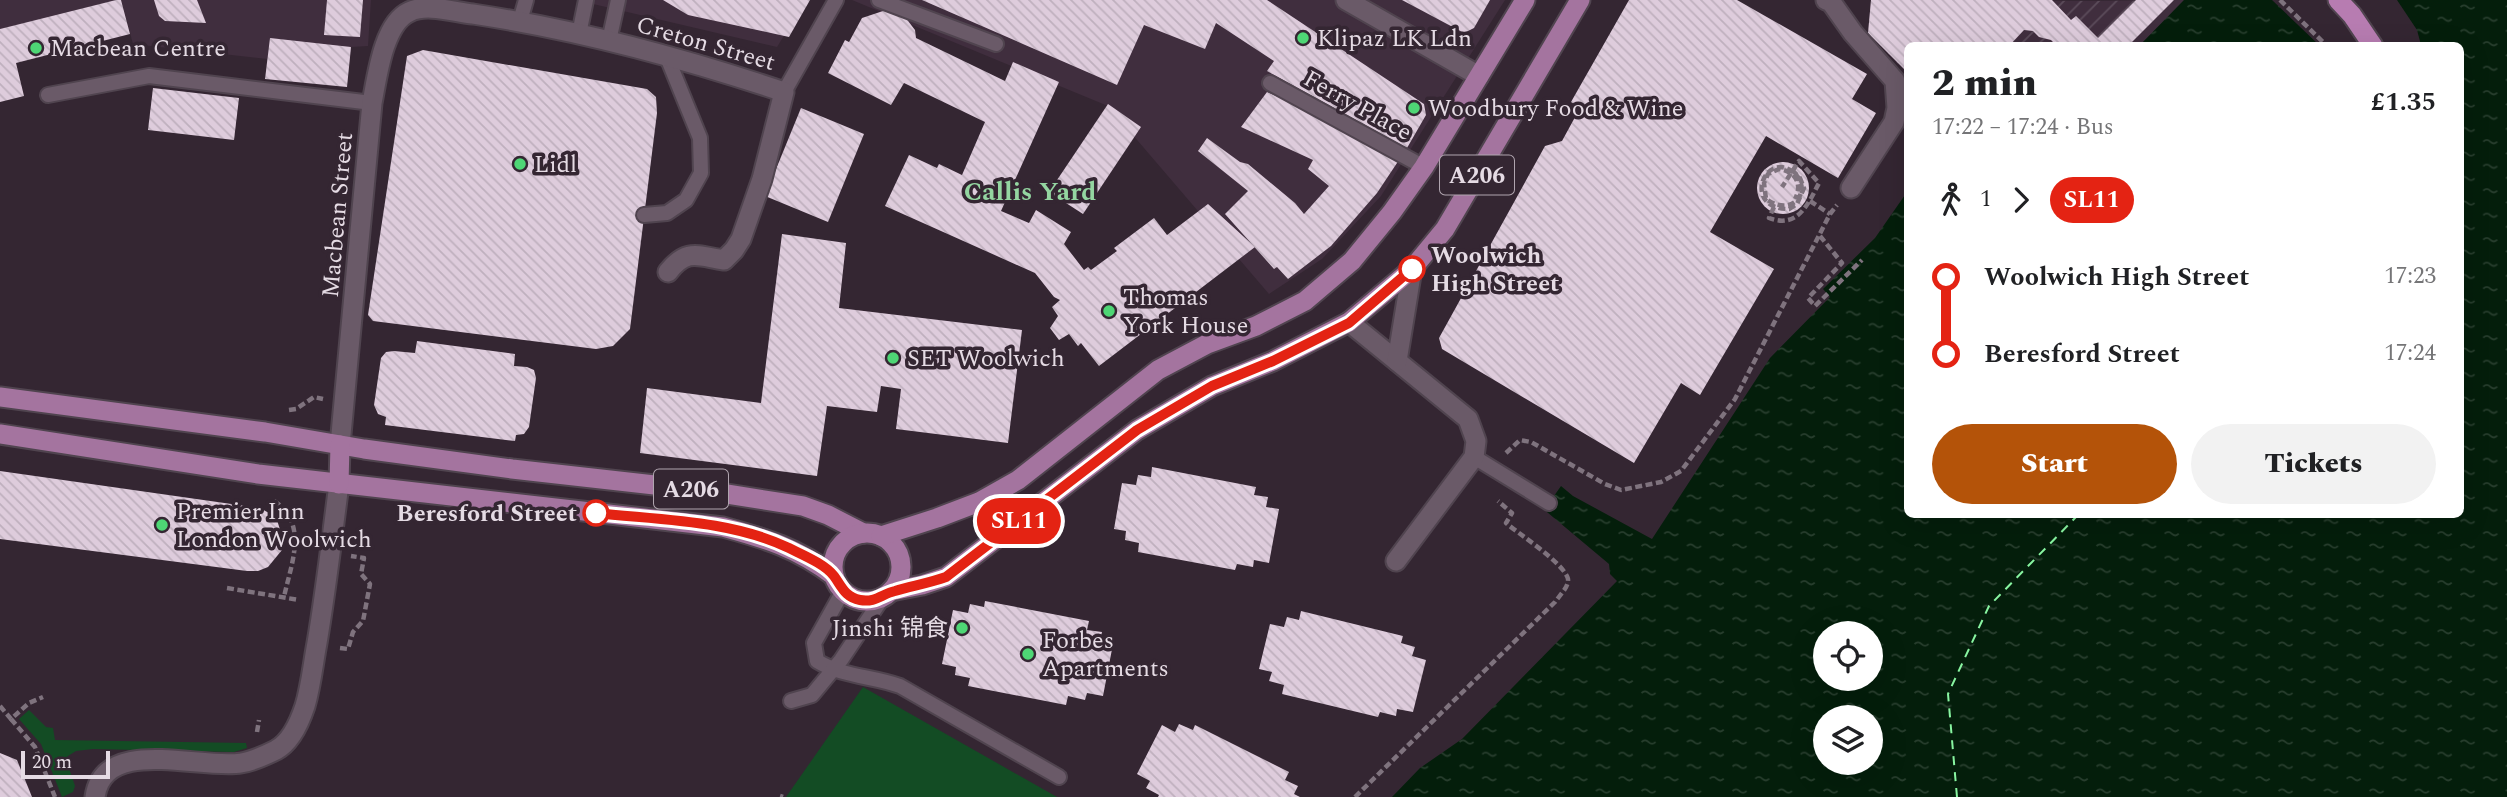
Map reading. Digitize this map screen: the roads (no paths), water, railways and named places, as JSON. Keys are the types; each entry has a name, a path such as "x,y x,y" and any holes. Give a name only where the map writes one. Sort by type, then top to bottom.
{"highway":[{"path":"2338,0 2370,42"}],"main road":[{"name":"A206","path":"0,397 265,432 512,469 708,491 789,504 828,515 872,535 937,518 979,502 1017,480 1158,370 1207,344 1256,326 1304,301 1352,261 1392,212 1424,167 1525,0"},
{"name":"A206","path":"887,594 946,577 1137,430 1212,386 1273,361 1349,323 1412,269 1445,229 1580,0"},
{"name":"A206","path":"0,434 258,474 723,527 775,542 809,559 839,584"},
{"path":"339,484 340,445"},
{"path":"872,535 897,550 901,572 898,582 887,594 873,601 862,601 852,598 839,584 833,565 836,554 852,537 872,535"}],"street":[{"path":"1346,0 1479,76"},
{"path":"1829,1 1895,81 1897,108 1894,122 1851,188"},
{"name":"Creton Street","path":"404,6 520,22 579,34 784,92"},
{"name":"Macbean Street","path":"340,445 372,103 383,52 404,6"},
{"path":"668,272 678,260 689,254 724,260 734,250 741,239 762,179 784,92"},
{"path":"1397,361 1412,269"},
{"path":"1349,323 1468,419 1476,441 1474,457 1396,561"},
{"path":"95,797 97,785 108,770 121,764 147,759 240,763 279,748 289,738 304,708 309,688 324,603 339,484"}],"lane":[{"path":"520,22 526,0"},
{"path":"579,34 586,0"},
{"path":"609,41 618,0"},
{"path":"784,92 836,0"},
{"path":"879,0 996,44"},
{"path":"644,215 667,213 686,200 701,173 700,138 667,57"},
{"path":"48,95 149,76 372,103"},
{"name":"Ferry Place","path":"1270,83 1424,167"},
{"path":"1474,457 1549,503"},
{"path":"839,584 814,643 817,661 832,671 884,680 900,686 1059,777"},
{"path":"792,701 812,695 887,594"}],"water":[{"path":"2184,0 2507,0 2507,797 1392,797 1420,768 1462,739 1617,581 1610,574 1609,564 1535,502 1549,503 1561,486 1573,496 1652,539 1770,358 1830,297 1823,289 1875,238 1904,196 1904,518 2464,518 2464,42 2143,42"}],"place":[{"name":"Klipaz LK Ldn","path":"1303,38"},
{"name":"Macbean Centre","path":"36,48"},
{"name":"Woodbury Food & Wine","path":"1414,108"},
{"name":"Lidl","path":"520,164"},
{"name":"Woolwich High Street","path":"1412,269"},
{"name":"Thomas York House","path":"1109,311"},
{"name":"SET Woolwich","path":"893,358"},
{"name":"Beresford Street","path":"596,513"},
{"name":"Premier Inn London Woolwich","path":"162,525"},
{"name":"Jinshi 锦食","path":"962,628"},
{"name":"Forbes Apartments","path":"1028,654"}],"district":[{"name":"Callis Yard","path":"1030,191"}]}
